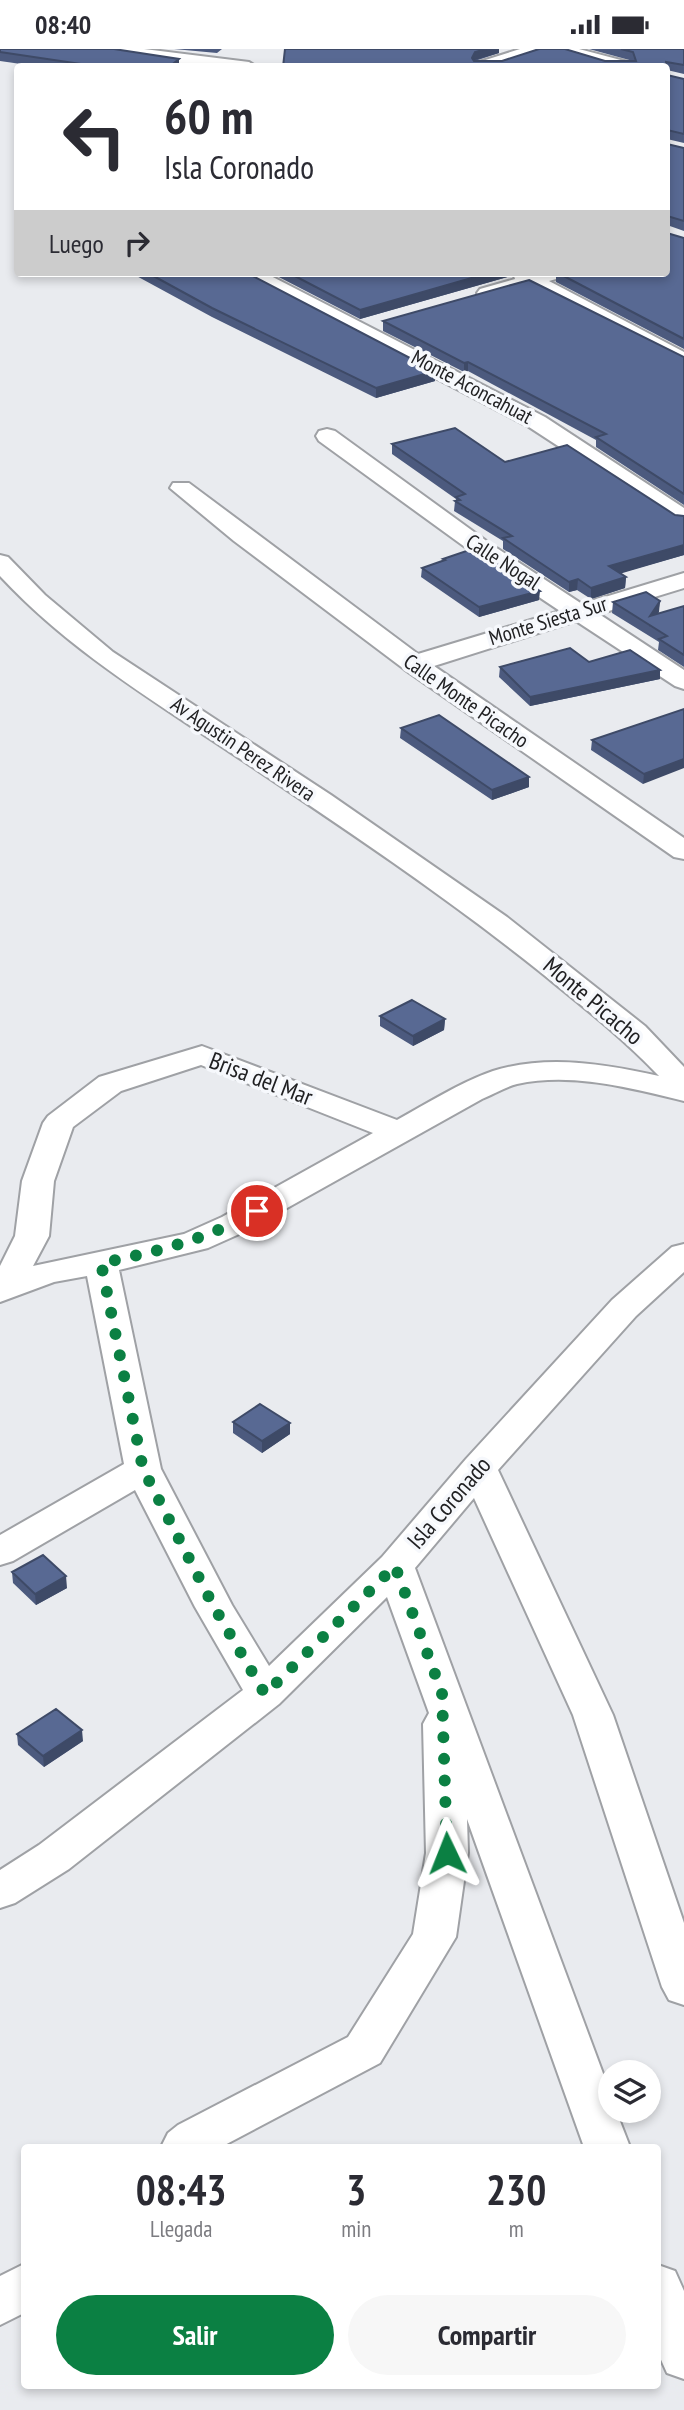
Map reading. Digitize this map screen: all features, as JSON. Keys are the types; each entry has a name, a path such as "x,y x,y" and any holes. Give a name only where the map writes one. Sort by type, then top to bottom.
{"street":[{"path":"111,49 203,63"},
{"path":"494,63 537,49"},
{"path":"560,49 611,63"},
{"name":"Monte Aconcahuat","path":"258,277 537,422 684,518"},
{"path":"466,299 522,277"},
{"path":"527,277 684,360"},
{"path":"360,328 387,321"},
{"name":"Calle Nogal","path":"327,436 484,550 684,681"},
{"name":"Calle Monte Picacho","path":"181,488 481,714 684,851"},
{"name":"Av Agustin Perez Rivera","path":"0,562 36,600 104,657 310,793 497,923"},
{"name":"Monte Siesta Sur","path":"413,664 684,580"},
{"name":"Monte Picacho","path":"497,923 634,1032 684,1085"},
{"name":"Brisa del Mar","path":"3,1289 32,1236 38,1181 59,1123 110,1084 202,1055 398,1132"},
{"name":"Brisa del Mar","path":"3,1289 48,1273 156,1252 196,1241 234,1224 471,1092 510,1076 541,1072 608,1075 684,1092"},
{"name":"Isla Coronado","path":"0,1891 54,1857 265,1694 395,1566 479,1468 624,1308 684,1254"},
{"path":"101,1263 143,1469 214,1607 265,1694"},
{"path":"479,1468 593,1715 684,1987"},
{"path":"0,1552 143,1469"},
{"path":"395,1566 606,2144"},
{"path":"188,2144 364,2050 434,1937 447,1853 442,1693"},
{"path":"0,2304 21,2287"},
{"path":"661,2294 684,2357"}],"building":[{"path":"0,49 114,49 179,59 174,63 74,63 0,52"},
{"path":"285,49 486,49 475,52 472,58 474,61 502,61 539,49 565,49 605,61 636,61 633,52 621,49 684,49 684,65 666,62 283,63"},
{"path":"670,76 684,79 684,134 670,131"},
{"path":"670,145 684,148 684,221 670,217"},
{"path":"670,234 684,238 684,339 566,277 670,277"},
{"path":"155,277 255,277 435,371 376,388 212,308"},
{"path":"297,277 475,277 360,310"},
{"path":"529,280 684,357 684,494 596,437 606,434 383,321"},
{"path":"455,428 505,462 567,445 675,515 684,516 684,545 609,566 626,577 591,588 578,579 569,582 503,538 512,536 455,501 460,500 456,497 465,494 392,444"},
{"path":"475,548 540,591 479,607 422,568"},
{"path":"646,592 660,601 650,616 684,606 684,655 659,639 667,636 613,602"},
{"path":"570,648 589,662 630,650 660,670 530,697 500,667"},
{"path":"684,709 684,759 644,774 592,740"},
{"path":"439,715 529,777 492,790 401,728"},
{"path":"412,1000 445,1019 413,1036 380,1016"},
{"path":"260,1404 290,1423 262,1441 233,1422"},
{"path":"43,1555 66,1576 35,1594 12,1572"},
{"path":"56,1709 82,1730 43,1756 17,1734"}],"route":[{"path":"257,1211 196,1241 101,1263 143,1469 214,1607 265,1694 395,1566 442,1693 447,1853"}]}
